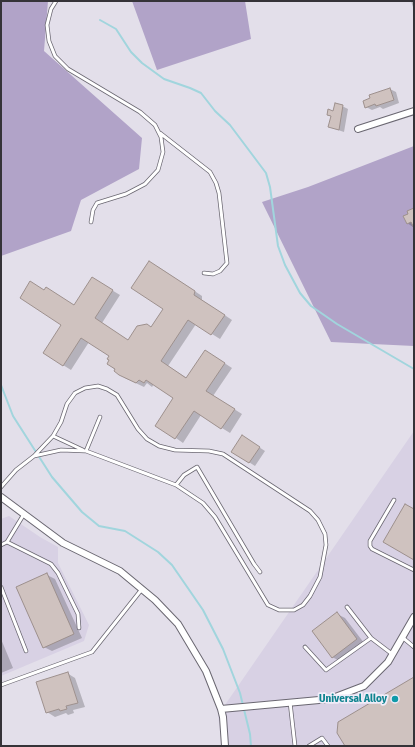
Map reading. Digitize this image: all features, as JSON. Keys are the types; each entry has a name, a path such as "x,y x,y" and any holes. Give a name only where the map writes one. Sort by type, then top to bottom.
{"street":[{"path":"358,129 414,111"},
{"path":"1,497 63,543 120,571 178,624 206,671 221,709 225,746"},
{"path":"221,709 330,699 364,686 388,662 414,617"}],"lane":[{"path":"56,1 51,9 47,25 49,41 55,56 68,69 140,112 155,125 161,137 163,152 158,170 145,184 126,194 97,203 93,210 91,222"},
{"path":"158,132 210,172 219,193 227,263 220,271 213,274 204,273"},
{"path":"1,487 16,470 34,456 53,436 61,422 67,404 75,393 85,388 98,386 107,389 117,395 138,429 147,439 159,446 175,450 209,451 223,454 310,511 318,520 325,534 326,545 320,577 310,596 303,605 294,610 279,610 268,605 215,517 203,503 176,486 84,450 53,436"},
{"path":"84,450 100,417"},
{"path":"34,456 61,450 84,450"},
{"path":"176,486 184,475 197,467 260,572"},
{"path":"394,500 370,541 370,546 372,549 414,570"},
{"path":"1,545 7,542 24,514"},
{"path":"7,542 51,564 58,573 78,614 80,628"},
{"path":"1,587 26,651"},
{"path":"1,685 92,652 142,590"},
{"path":"348,607 371,638 392,654"},
{"path":"402,637 414,647"},
{"path":"305,647 326,670 371,638"},
{"path":"290,702 295,746"},
{"path":"309,746 322,738 328,746"}],"shaded area":[{"path":"1,1 48,1 44,51 142,138 139,169 81,200 71,231 1,256"},
{"path":"132,1 245,1 251,39 157,70"},
{"path":"414,146 414,346 331,342 262,202 308,187"},
{"path":"414,431 414,746 222,746 218,715"},
{"path":"9,516 58,547 58,563 89,625 84,641 1,676 1,519"}],"building":[{"path":"390,88 394,100 365,108 363,101 370,98 369,95"},
{"path":"335,103 343,105 339,130 328,127 331,116 327,115 328,109 333,111"},
{"path":"414,208 414,228 411,222 407,224 403,216 408,214 407,211"},
{"path":"149,261 195,291 194,295 225,315 211,335 188,320 161,361 186,378 205,350 225,363 206,391 235,409 221,429 194,411 175,439 155,426 173,398 146,380 144,383 139,380 136,383 119,375 114,371 115,369 107,364 109,360 107,359 109,356 81,338 63,366 43,353 61,325 20,298 30,281 44,290 46,287 74,305 92,277 113,290 95,318 128,340 137,326 147,324 151,327 163,309 131,288"},
{"path":"242,435 260,447 249,463 231,452"},
{"path":"405,504 414,509 414,560 383,542"},
{"path":"47,573 74,634 43,648 16,587"},
{"path":"337,612 357,639 332,658 312,631"},
{"path":"68,672 78,703 66,706 67,709 60,711 59,709 46,713 36,682"},
{"name":"Universal Alloy","path":"414,677 414,746 345,746 337,733 338,722"}],"waterway":[{"path":"100,20 116,29 131,52 142,63 164,79 201,93 215,111 230,125 266,173 270,187 278,246 285,265 300,293 311,306 337,324 414,369"},
{"path":"1,385 13,416 52,477 82,512 99,526 125,531 158,552 172,565 203,610 223,649 240,693 250,734 251,746"}],"place":[{"name":"Universal Alloy","path":"395,699"}]}
